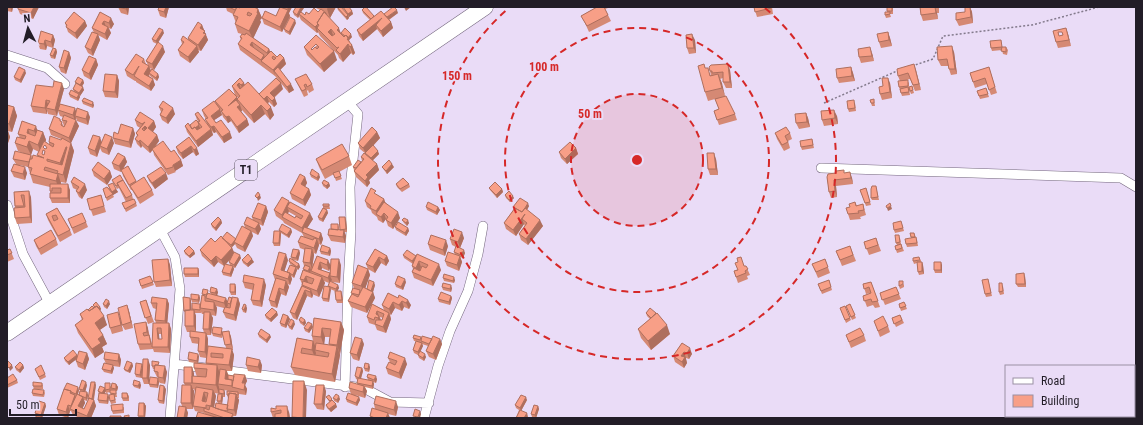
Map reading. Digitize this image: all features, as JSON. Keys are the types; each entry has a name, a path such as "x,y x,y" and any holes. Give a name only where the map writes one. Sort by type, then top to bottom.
{"highway":[{"name":"T1","path":"7,333 485,7"}],"street":[{"path":"7,55 47,68 65,84"},
{"path":"345,387 351,231 350,187 358,114 347,101"},
{"path":"821,168 1122,178 1136,187"},
{"path":"7,205 23,254 50,304"},
{"path":"424,418 438,366 450,331 468,291 478,254 483,226"},
{"path":"160,229 174,257 180,289 170,418"},
{"path":"174,364 248,375 263,374 299,381 364,388 390,402 429,403"}],"path":[{"path":"907,68 933,59 943,36 1032,25 1099,7"},
{"path":"824,102 900,70"}],"building":[{"path":"18,7 34,7 31,13 18,9"},
{"path":"159,7 166,7 164,12 158,10"},
{"path":"229,7 237,7 235,10"},
{"path":"237,7 254,7 258,9 258,13 249,31 235,24 238,17 233,15","holes":["248,12 252,14 250,16 247,15"]},
{"path":"280,7 288,10 280,27 262,18 265,11 276,16"},
{"path":"296,7 301,7 297,15 293,12"},
{"path":"337,7 341,7 348,15 346,17"},
{"path":"343,7 349,7 352,11 348,14"},
{"path":"365,7 374,16 371,19 362,10"},
{"path":"393,7 397,10 387,17 384,14"},
{"path":"597,7 604,7 608,15 587,26 581,16"},
{"path":"754,7 771,7 771,8 755,12"},
{"path":"887,7 892,7 892,11 887,11"},
{"path":"920,7 935,7 936,13 921,15"},
{"path":"965,7 970,7 971,17 956,20 956,13 965,12"},
{"path":"314,8 318,12 321,9 326,13 324,12 315,27 299,14 301,12 305,15 306,12 309,14"},
{"path":"381,11 391,22 381,31 376,25 382,18 361,35 357,30"},
{"path":"74,12 85,21 75,33 66,27 67,25 65,23"},
{"path":"100,12 111,18 109,23 104,21 102,24 108,27 105,34 92,28"},
{"path":"324,12 339,28 337,30 344,37 346,35 349,38 347,39 352,45 350,47 348,44 340,54 336,50 339,47 337,48 317,28 319,25 317,23","holes":["331,29 335,34 332,36 328,32"]},
{"path":"885,12 890,12 890,14 885,15"},
{"path":"290,17 295,20 289,32 284,29"},
{"path":"198,22 202,25 200,28 205,31 203,33 206,34 198,45 188,38"},
{"path":"159,28 163,30 156,41 152,39"},
{"path":"345,28 351,34 348,38 346,35 345,36 341,33"},
{"path":"1066,28 1069,40 1056,42 1053,31","holes":["1058,32 1062,32 1063,35 1059,36"]},
{"path":"41,31 53,35 51,42 45,40 44,44 38,43"},
{"path":"92,32 98,34 91,50 85,47"},
{"path":"888,32 889,40 879,42 877,34"},
{"path":"246,33 269,49 267,53 252,42 250,45 264,55 261,60 238,44 242,38 240,37 242,34 245,35"},
{"path":"692,34 694,48 687,48 686,35"},
{"path":"316,35 334,51 320,64 304,47","holes":["316,44 319,47 317,49 315,47 312,50 311,49"]},
{"path":"183,36 197,46 188,57 178,50 184,42 181,40"},
{"path":"1001,40 1002,47 991,48 990,41"},
{"path":"158,42 163,46 152,64 146,61"},
{"path":"952,46 955,69 949,69 947,59 938,60 937,47"},
{"path":"870,47 872,56 859,57 858,49"},
{"path":"1002,47 1006,47 1006,52 1001,51"},
{"path":"53,48 56,49 53,56 50,55"},
{"path":"64,50 69,52 64,68 59,67"},
{"path":"271,51 277,57 280,54 284,58 273,70 261,61"},
{"path":"136,54 144,59 142,62 149,66 144,74 153,79 149,86 134,76 139,66 133,75 125,70"},
{"path":"89,56 96,59 89,74 82,70"},
{"path":"704,64 705,68 708,68 710,76 718,74 722,88 705,92 698,66"},
{"path":"728,64 730,82 723,82 723,72 712,73 712,71 710,71 709,67 711,65"},
{"path":"914,64 919,84 913,85 908,73 898,76 897,69"},
{"path":"19,67 25,70 20,80 14,77"},
{"path":"278,67 291,84 287,87 274,71"},
{"path":"851,67 852,76 837,78 836,69"},
{"path":"989,67 995,87 989,90 985,78 973,82 970,73"},
{"path":"152,69 158,74 156,78 149,73"},
{"path":"105,74 117,75 115,92 103,91"},
{"path":"306,74 312,84 307,87 306,84 304,85 306,89 302,91 295,79"},
{"path":"78,77 83,80 80,85 75,82"},
{"path":"240,78 244,83 241,85 239,83 237,85 240,89 248,82 271,107 267,111 261,105 251,115 237,99 240,96 232,86"},
{"path":"276,78 281,83 270,93 275,98 272,101 267,96 264,99 259,94"},
{"path":"882,78 888,78 890,92 880,94 879,87 883,86"},
{"path":"908,80 908,86 899,87 898,81"},
{"path":"54,81 62,83 55,110 46,108 50,101 46,100 45,108 31,106 36,85 53,87"},
{"path":"76,83 83,87 79,93 73,89"},
{"path":"912,86 913,90 910,91 909,87"},
{"path":"908,87 909,92 901,93 900,89"},
{"path":"986,88 988,94 979,96 977,91"},
{"path":"229,89 237,97 228,106 236,100 240,105 237,107 247,119 237,127 229,116 226,117 221,111 223,110 215,101"},
{"path":"71,90 79,94 77,98 69,94"},
{"path":"726,96 735,114 717,120 714,111 719,109 715,99"},
{"path":"84,98 93,102 92,105 82,101"},
{"path":"874,99 874,103 871,103 870,100"},
{"path":"854,100 855,108 848,109 847,101"},
{"path":"163,101 173,108 166,118 160,115 163,109 159,107"},
{"path":"214,101 220,109 211,116 216,123 221,120 230,132 222,137 214,126 211,127 205,119 208,118 202,110"},
{"path":"60,104 75,108 73,115 58,110"},
{"path":"7,105 14,107 9,124 7,123"},
{"path":"77,108 88,112 86,119 75,116"},
{"path":"834,110 835,118 822,120 821,111"},
{"path":"140,112 154,121 148,128 157,135 148,147 140,140 139,142 135,139 138,135 136,133 145,122 142,124 135,120","holes":["145,126 147,128 144,131 142,129"]},
{"path":"198,112 211,129 196,141 185,126 188,123 192,129 195,127 197,130 202,127 195,114"},
{"path":"806,113 807,122 796,123 795,114"},
{"path":"64,115 76,120 69,138 49,129 54,116 60,119 62,122 61,125 64,127 67,121 62,120"},
{"path":"196,120 199,125 192,129 190,125"},
{"path":"22,121 36,126 34,131 28,129 27,133 35,136 37,130 43,132 38,145 29,141 27,147 15,143 17,137 25,139 26,136 18,134"},
{"path":"121,124 133,128 129,142 113,138 114,132 118,134"},
{"path":"372,127 377,132 363,148 358,143"},
{"path":"786,127 790,133 785,136 788,142 782,145 775,133"},
{"path":"105,134 112,137 107,149 100,146"},
{"path":"93,135 100,137 95,151 88,148"},
{"path":"50,136 61,140 62,138 71,143 63,175 57,173 58,171 45,167 44,170 58,174 56,181 30,174 32,168 28,167 30,159 32,159 33,155 44,158 37,155 44,141 53,147 54,144 49,142","holes":["66,147 67,147 62,165 47,161 47,159 60,163"]},
{"path":"189,137 197,148 194,150 191,146 181,153 176,147"},
{"path":"812,139 813,145 801,147 800,141"},
{"path":"163,141 171,152 174,150 181,160 173,165 173,167 166,169 152,149"},
{"path":"570,142 576,148 565,159 559,152"},
{"path":"342,144 349,156 322,170 316,159"},
{"path":"373,145 378,151 371,158 365,153"},
{"path":"15,151 31,155 29,162 13,159"},
{"path":"118,153 125,157 119,166 112,163"},
{"path":"364,153 377,164 366,175 368,177 365,181 354,171 364,159 361,157"},
{"path":"707,153 714,153 716,169 708,169"},
{"path":"358,160 361,162 356,168 353,167"},
{"path":"389,160 392,164 386,171 382,167"},
{"path":"98,162 110,171 104,179 92,170"},
{"path":"14,164 25,167 23,174 11,171"},
{"path":"128,166 136,181 129,185 121,170"},
{"path":"161,167 166,173 152,183 147,176"},
{"path":"312,169 319,174 317,178 310,174"},
{"path":"844,170 844,173 850,172 851,178 834,180 835,191 829,192 828,174"},
{"path":"339,171 341,176 335,178 333,173"},
{"path":"300,174 305,177 301,184 309,189 303,200 290,193"},
{"path":"120,175 123,180 117,183 118,185 116,186 112,180"},
{"path":"74,177 85,184 79,193 76,191 79,187 71,182"},
{"path":"144,177 152,190 138,198 130,186"},
{"path":"403,178 409,184 400,189 396,184"},
{"path":"123,180 132,195 126,198 117,183"},
{"path":"324,180 329,183 326,186 322,183"},
{"path":"495,182 502,189 496,195 489,188"},
{"path":"113,183 116,189 112,192 108,185"},
{"path":"50,184 68,184 68,198 50,198 50,193 61,193 61,188 52,188 52,191 50,191"},
{"path":"872,186 876,186 878,197 871,198"},
{"path":"107,187 113,194 106,198 103,189"},
{"path":"371,188 376,191 374,193 384,199 376,211 370,208 371,206 365,201"},
{"path":"866,188 870,202 865,203 860,190"},
{"path":"29,191 30,217 15,218 14,208 25,207 24,195 21,195 24,206 15,206 14,192"},
{"path":"509,191 513,196 509,200 505,195"},
{"path":"258,192 260,195 257,198 255,196"},
{"path":"101,195 104,206 90,210 87,199"},
{"path":"282,197 289,201 282,215 274,210"},
{"path":"520,198 528,203 522,212 513,207"},
{"path":"134,199 136,203 125,209 122,203"},
{"path":"290,202 310,213 302,228 282,217 285,212 295,218 296,216 301,219 303,216 287,207"},
{"path":"384,202 398,212 391,223 386,220 388,217 384,213 381,217 376,214"},
{"path":"428,202 438,207 436,212 426,207"},
{"path":"855,202 856,206 863,204 864,210 858,211 859,213 848,214 846,208 850,207 849,204"},
{"path":"258,203 266,206 261,220 252,217"},
{"path":"890,203 891,206 887,208 886,206"},
{"path":"323,204 329,204 329,206 323,206"},
{"path":"57,208 70,230 58,236 46,214","holes":["56,215 58,219 54,221 52,216"]},
{"path":"323,208 327,210 322,219 318,217"},
{"path":"515,208 522,212 525,208 540,220 526,239 519,234 527,223 522,219 525,214 513,230 504,223"},
{"path":"82,213 86,222 72,228 68,219"},
{"path":"218,217 221,220 215,228 211,224"},
{"path":"247,217 259,223 255,229 244,224"},
{"path":"339,217 345,217 346,229 340,230"},
{"path":"404,218 408,220 406,223 402,220"},
{"path":"901,221 903,228 894,230 893,223"},
{"path":"398,222 408,228 405,233 395,227"},
{"path":"282,224 291,229 287,235 279,230"},
{"path":"331,224 338,224 338,230 331,229"},
{"path":"242,226 251,231 243,247 234,242"},
{"path":"304,227 321,233 319,239 302,232"},
{"path":"329,229 344,230 343,237 328,235"},
{"path":"454,229 462,232 458,242 450,239"},
{"path":"51,230 56,239 39,249 34,240"},
{"path":"274,231 280,231 279,243 273,243"},
{"path":"227,232 236,239 231,245 222,238"},
{"path":"910,233 914,233 915,237 911,237"},
{"path":"431,235 446,240 443,250 428,244"},
{"path":"895,235 899,235 900,242 896,243"},
{"path":"221,236 232,248 221,260 216,256 211,261 200,250 211,238 215,242"},
{"path":"301,236 313,240 314,238 317,239 314,248 298,242"},
{"path":"916,237 917,243 906,244 905,239"},
{"path":"876,238 878,245 866,249 864,242"},
{"path":"901,244 902,248 896,250 895,246"},
{"path":"322,245 330,248 328,253 320,251"},
{"path":"189,246 194,251 189,256 184,251"},
{"path":"456,246 464,250 461,255 454,252"},
{"path":"850,246 853,255 840,260 836,251"},
{"path":"305,248 312,249 310,263 303,262"},
{"path":"10,249 12,253 7,255 7,250"},
{"path":"293,249 299,250 296,258 291,257"},
{"path":"375,249 387,256 384,260 379,257 373,267 366,264"},
{"path":"407,250 416,256 412,261 403,255"},
{"path":"234,252 240,255 234,265 229,262"},
{"path":"279,252 286,254 281,270 290,273 288,279 273,274"},
{"path":"448,252 460,256 457,265 445,261"},
{"path":"248,254 252,259 247,264 242,260"},
{"path":"417,254 439,264 431,280 412,272 414,268 420,271 422,266 426,268 428,265 419,261 416,268 412,266"},
{"path":"317,256 328,260 327,265 320,262 318,269 330,273 328,278 311,271"},
{"path":"741,257 744,266 748,269 745,271 746,273 736,277 734,271 738,270 735,263 738,262 737,258"},
{"path":"919,257 920,260 913,261 913,258"},
{"path":"290,258 299,264 297,267 289,261"},
{"path":"168,259 170,280 154,282 152,260"},
{"path":"331,259 339,259 337,277 330,276"},
{"path":"825,259 828,267 816,272 812,264"},
{"path":"917,262 922,262 922,271 918,272"},
{"path":"934,262 941,262 941,270 934,270"},
{"path":"225,264 233,266 230,274 222,272"},
{"path":"290,265 296,267 293,275 287,272"},
{"path":"305,265 310,267 308,271 303,269"},
{"path":"358,265 368,269 361,286 352,283"},
{"path":"184,268 198,268 198,274 184,274"},
{"path":"303,270 322,277 317,291 302,285 303,281 312,284 314,279 306,276 304,280 300,279"},
{"path":"1024,273 1025,284 1016,284 1016,274"},
{"path":"444,274 454,277 453,281 443,278"},
{"path":"244,275 264,279 260,301 251,300 254,284 243,282"},
{"path":"150,276 153,282 141,286 139,280"},
{"path":"398,276 405,279 401,287 395,284"},
{"path":"276,278 286,281 284,290 279,288 275,302 269,300"},
{"path":"988,279 991,293 985,294 982,280"},
{"path":"369,280 374,282 371,291 367,289"},
{"path":"829,280 831,287 821,291 818,284"},
{"path":"330,281 338,285 336,289 328,286"},
{"path":"899,281 903,281 903,284 899,286"},
{"path":"871,282 878,301 872,302 871,299 864,301 863,296 871,293 869,287 864,289 863,284"},
{"path":"443,283 451,285 450,289 442,287"},
{"path":"999,283 1002,283 1003,291 999,292"},
{"path":"230,284 235,284 235,292 230,292"},
{"path":"302,286 311,290 310,292 305,290 295,314 290,312"},
{"path":"324,286 330,287 328,299 322,298"},
{"path":"211,287 217,289 215,293 210,292"},
{"path":"363,287 373,292 365,307 348,301 352,294 358,297"},
{"path":"896,287 899,294 882,300 880,293"},
{"path":"353,288 360,290 359,295 351,293"},
{"path":"203,289 208,290 207,295 202,294"},
{"path":"335,291 341,291 342,300 336,300"},
{"path":"441,292 451,296 449,302 438,299"},
{"path":"207,293 226,298 224,303 206,298"},
{"path":"388,293 398,298 399,295 408,300 406,303 402,301 399,305 393,302 389,309 382,305"},
{"path":"191,294 199,295 198,300 191,299"},
{"path":"202,295 205,296 205,301 214,302 214,310 200,308"},
{"path":"152,297 167,299 165,321 155,320 157,303 151,303"},
{"path":"183,297 190,298 190,310 184,311"},
{"path":"229,297 232,298 230,304 227,303"},
{"path":"232,297 238,298 234,315 223,312 225,307 230,308"},
{"path":"106,299 109,301 106,306 103,304"},
{"path":"146,300 151,316 145,318 140,302"},
{"path":"96,302 100,307 98,308 97,306 95,307 93,305"},
{"path":"904,302 906,306 900,308 899,304"},
{"path":"192,303 200,304 200,310 192,309"},
{"path":"244,304 246,305 244,310 242,309"},
{"path":"372,304 389,313 383,327 375,324 376,320 382,320 384,314 377,311 376,314 379,316 378,318 375,317 374,320 367,317"},
{"path":"850,304 855,315 851,317 846,306"},
{"path":"127,305 131,322 122,325 118,308"},
{"path":"92,306 94,308 89,311 88,310"},
{"path":"97,306 104,316 95,323 103,335 98,339 101,343 92,349 75,325 83,319 80,314 87,309 89,311"},
{"path":"845,306 850,318 845,320 840,308"},
{"path":"272,308 277,312 270,319 265,315"},
{"path":"650,308 656,313 651,318 646,313"},
{"path":"185,310 194,310 194,326 185,326"},
{"path":"118,312 121,325 110,328 107,315"},
{"path":"204,312 210,312 209,329 203,329"},
{"path":"657,313 667,325 648,341 638,329"},
{"path":"283,314 288,316 285,325 280,323"},
{"path":"900,315 902,320 894,324 892,318"},
{"path":"883,316 888,326 878,331 874,321"},
{"path":"301,317 305,320 303,323 299,320"},
{"path":"314,318 341,322 337,345 329,344 331,329 322,328 321,337 312,336"},
{"path":"291,319 294,321 291,327 288,325"},
{"path":"146,322 147,332 143,333 144,336 149,335 151,344 138,344 134,324"},
{"path":"308,322 312,324 308,330 304,328"},
{"path":"153,323 169,323 168,347 152,347","holes":["157,328 161,328 162,339 158,339"]},
{"path":"213,327 222,328 221,335 212,333"},
{"path":"860,328 864,335 849,342 846,335"},
{"path":"261,329 270,335 266,340 258,334"},
{"path":"190,331 206,333 205,352 198,351 199,338 190,337"},
{"path":"229,331 231,344 225,345 222,332"},
{"path":"414,335 421,337 420,340 413,338"},
{"path":"422,336 432,339 429,344 421,341"},
{"path":"433,336 440,339 433,354 426,351"},
{"path":"355,337 362,339 357,355 350,353"},
{"path":"297,338 313,341 312,350 302,348 301,353 328,357 329,353 315,350 316,343 337,346 332,374 291,367"},
{"path":"416,341 422,343 418,352 413,350"},
{"path":"682,343 690,348 687,353 684,352 681,356 685,357 682,362 673,356"},
{"path":"208,346 232,349 229,365 206,363","holes":["211,353 223,354 223,358 211,357"]},
{"path":"73,350 77,355 68,362 64,358"},
{"path":"79,351 87,353 83,364 76,361"},
{"path":"420,351 425,354 423,358 418,355"},
{"path":"105,352 119,354 118,361 104,359"},
{"path":"189,352 198,354 197,361 188,359"},
{"path":"390,352 405,358 399,373 386,368 389,362 395,365 397,361 388,358"},
{"path":"247,357 260,360 258,367 246,365"},
{"path":"143,359 148,359 147,378 142,378"},
{"path":"7,360 12,365 9,368 7,366"},
{"path":"127,361 132,363 128,371 124,369"},
{"path":"152,361 159,362 158,365 152,366"},
{"path":"20,362 23,365 19,370 15,367"},
{"path":"104,363 113,365 111,371 102,369"},
{"path":"136,363 142,364 140,375 135,374"},
{"path":"194,363 217,365 216,385 192,383 192,376 206,377 207,369 194,368"},
{"path":"365,363 369,364 368,369 364,368"},
{"path":"41,365 45,374 39,377 35,369"},
{"path":"155,365 165,366 163,378 158,377 158,372 154,371"},
{"path":"184,367 192,367 192,383 184,383"},
{"path":"357,367 362,368 359,378 355,376"},
{"path":"220,369 226,370 225,379 232,380 232,386 218,384"},
{"path":"13,374 17,380 7,385 7,378"},
{"path":"234,374 245,375 242,383 245,383 244,390 232,387"},
{"path":"368,374 376,376 374,380 367,377"},
{"path":"228,375 234,376 233,381 228,379"},
{"path":"150,377 158,378 157,385 149,384"},
{"path":"358,378 373,381 372,386 357,383"},
{"path":"82,380 86,382 83,390 79,389"},
{"path":"134,380 140,382 138,386 133,385"},
{"path":"293,381 304,381 303,418 292,417"},
{"path":"33,382 42,383 42,386 33,386"},
{"path":"91,382 95,382 92,399 88,399"},
{"path":"350,382 364,386 363,392 349,388"},
{"path":"67,383 78,387 76,394 64,389"},
{"path":"105,383 110,383 110,389 105,390"},
{"path":"112,383 116,384 116,389 111,388"},
{"path":"160,385 164,386 163,401 158,400"},
{"path":"182,385 191,385 191,403 181,403"},
{"path":"316,385 324,385 322,404 314,404"},
{"path":"100,386 105,388 102,393 98,391"},
{"path":"196,387 213,390 211,406 206,405 206,408 193,406","holes":["204,392 208,393 206,402 202,401"]},
{"path":"33,389 44,390 43,395 32,393"},
{"path":"64,389 71,391 70,393 75,395 71,406 68,405 66,412 57,409"},
{"path":"219,389 224,390 224,394 219,393"},
{"path":"110,390 116,390 116,394 110,393"},
{"path":"80,391 87,392 86,398 79,395"},
{"path":"227,391 238,392 238,395 229,393 229,395 227,395"},
{"path":"99,393 108,394 107,401 98,400"},
{"path":"122,393 127,393 128,398 122,398"},
{"path":"229,393 236,394 234,410 227,409"},
{"path":"348,393 359,397 356,403 346,399"},
{"path":"77,394 83,397 78,406 84,409 89,398 94,400 87,416 70,409"},
{"path":"114,394 115,400 110,401 109,395"},
{"path":"218,394 222,394 221,401 217,401"},
{"path":"336,394 339,396 337,400 333,398"},
{"path":"329,395 332,399 330,401 326,397"},
{"path":"521,395 526,397 520,408 515,405"},
{"path":"376,396 396,401 394,410 374,404"},
{"path":"332,400 336,404 329,409 326,405"},
{"path":"39,401 45,403 41,415 35,413"},
{"path":"139,403 144,403 144,416 138,416"},
{"path":"216,403 228,405 228,411 215,408"},
{"path":"123,404 123,410 112,411 111,405"},
{"path":"534,405 538,406 535,415 531,414"},
{"path":"179,406 186,407 184,418 177,418"},
{"path":"210,406 233,414 231,418 225,418 204,411 204,408 209,410"},
{"path":"276,406 287,406 288,418 275,418 275,414 281,413 281,410 271,412 271,408 276,409"},
{"path":"372,408 388,413 386,418 375,418 370,416"},
{"path":"415,409 420,411 418,417 413,416"},
{"path":"520,410 527,413 524,418 516,418"},
{"path":"198,412 219,418 196,418"},
{"path":"129,415 129,418 125,418 124,416"},
{"path":"110,416 121,416 121,418 110,418"}]}
